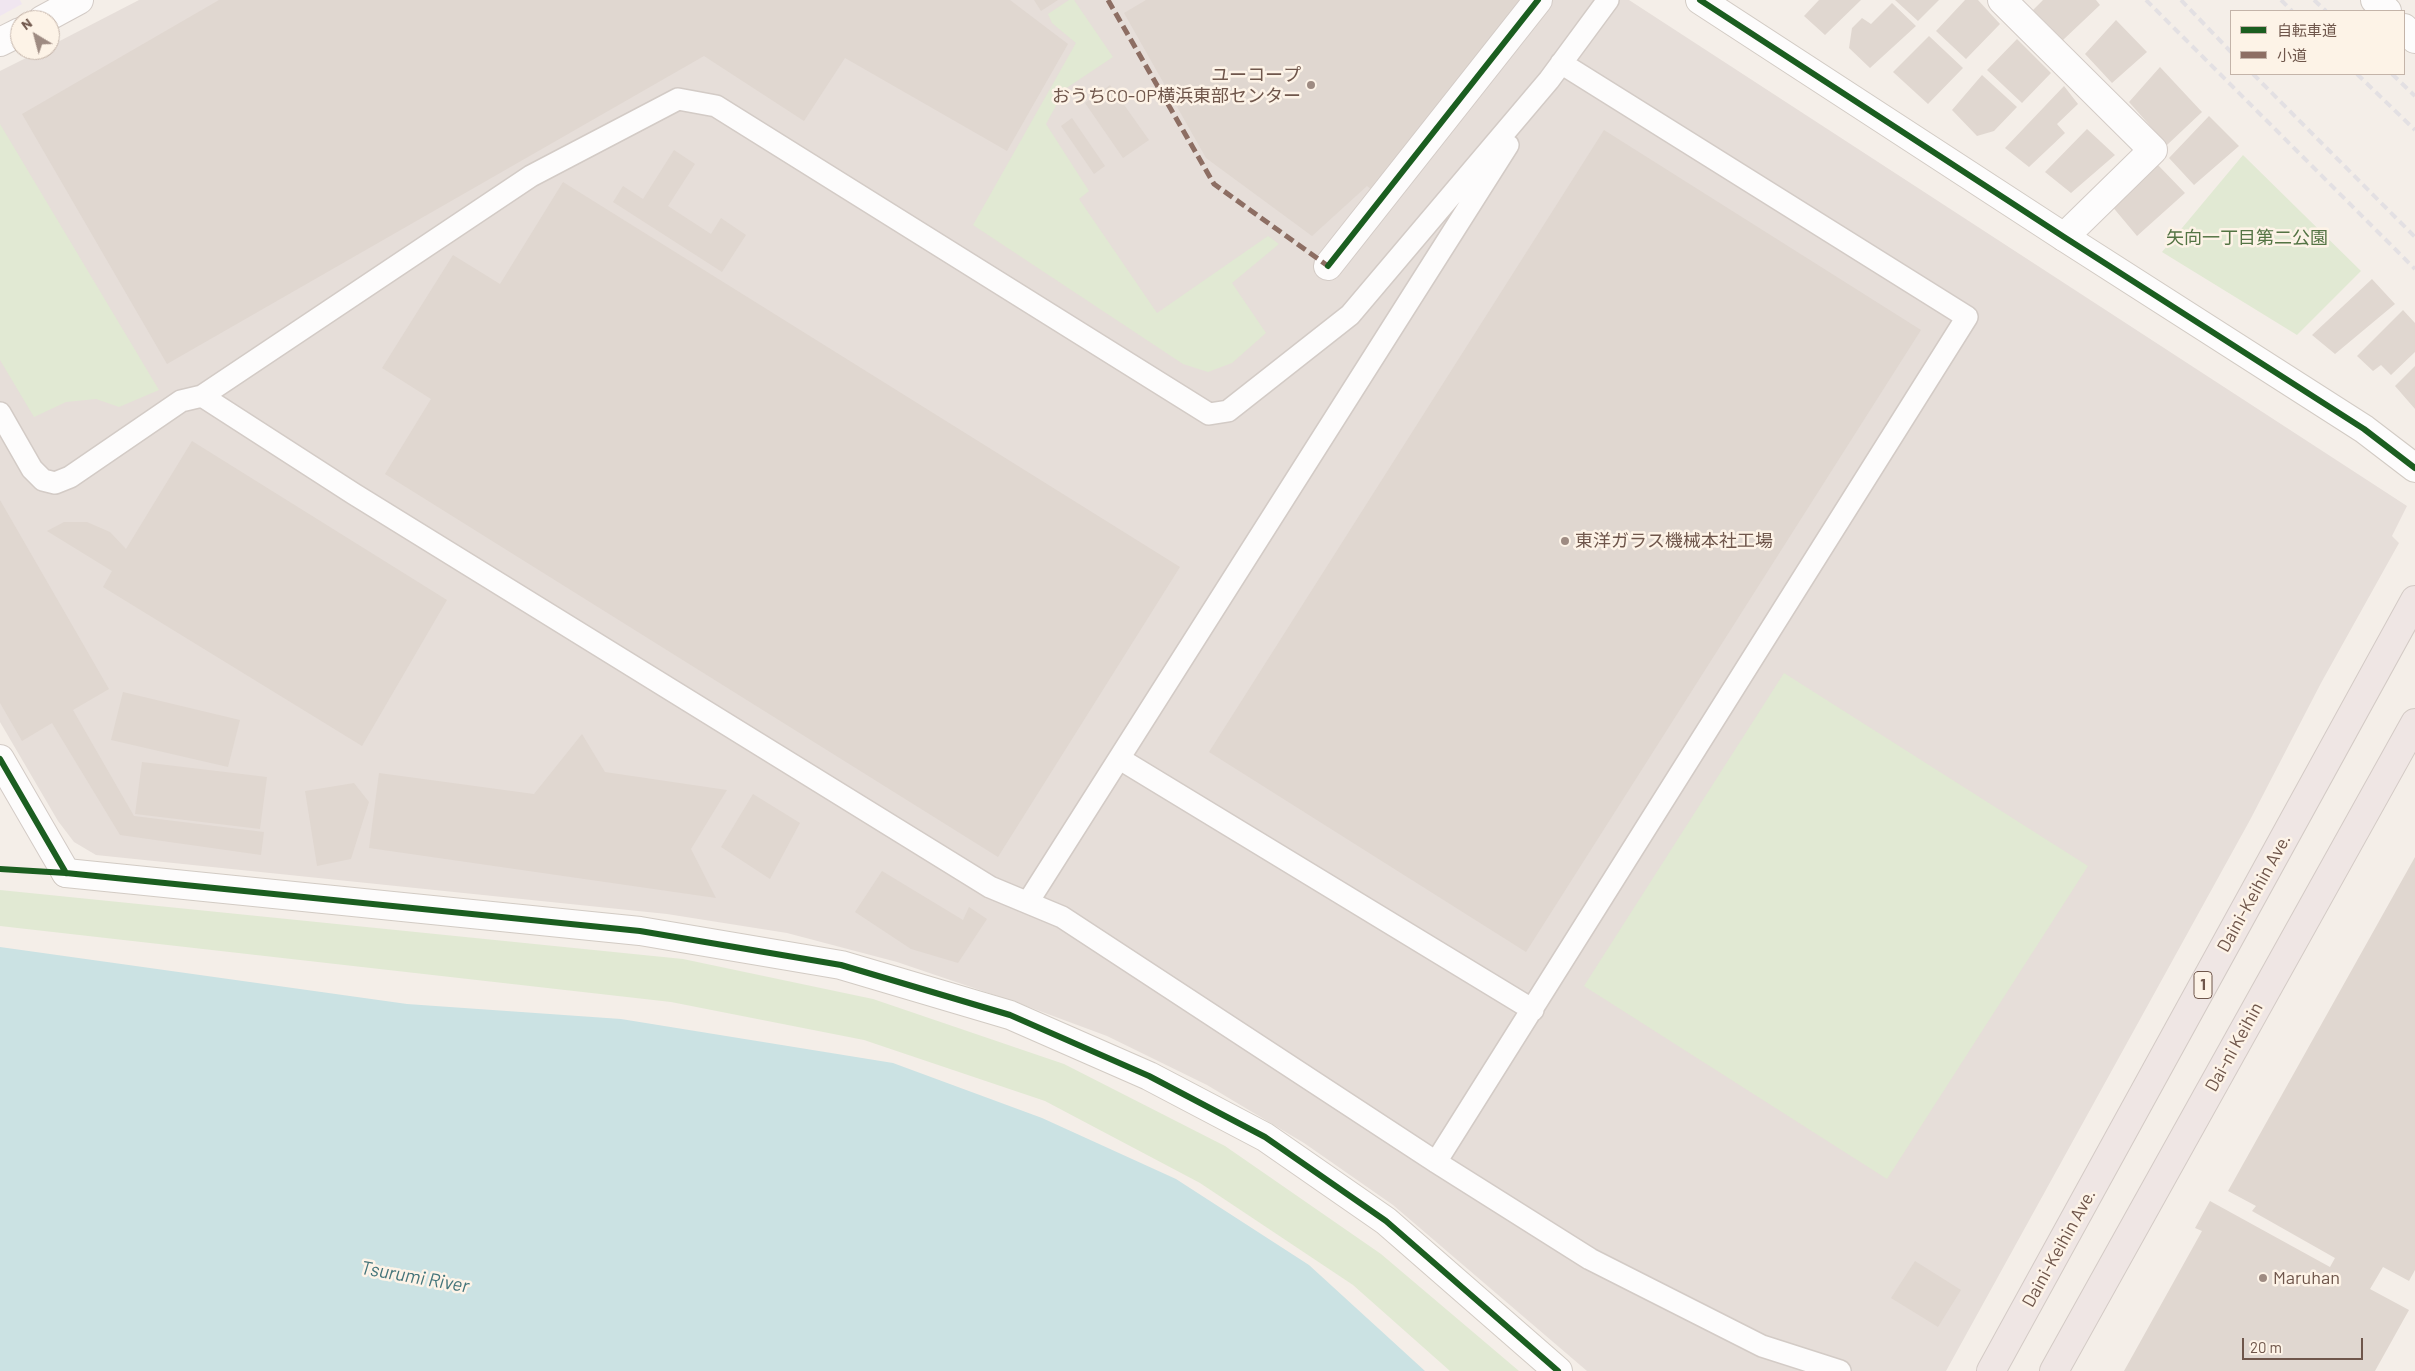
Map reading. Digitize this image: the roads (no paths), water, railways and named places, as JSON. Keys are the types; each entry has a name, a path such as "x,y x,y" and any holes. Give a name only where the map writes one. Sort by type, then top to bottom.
{"highway":[{"name":"Daini-Keihin Ave.","path":"1991,1371 2415,600"},
{"name":"Dai-ni Keihin","path":"2054,1371 2415,723"}],"street":[{"path":"60,10 79,0"},
{"path":"1328,266 1538,0"},
{"path":"1700,0 2064,237 2364,429 2415,468"},
{"path":"2002,0 2153,150 2064,237"},
{"path":"2375,0 2386,10"},
{"path":"2405,29 2415,39"},
{"path":"0,759 66,873 640,931 841,965 1010,1015 1149,1076 1265,1137 1386,1221 1558,1371"}],"lane":[{"path":"0,413 32,469 43,480 55,483 70,476 180,401 202,396 531,176 678,99 716,106 1209,414 1228,412 1350,315 1555,72 1608,0"},
{"path":"1028,902 1555,72"},
{"path":"1436,1162 1967,317 1555,72"},
{"path":"202,396 362,499 990,887 1062,917 1436,1162 1590,1259 1762,1346 1840,1371"},
{"path":"1120,759 1533,1010"}],"water":[{"name":"Tsurumi River","path":"0,947 407,1004 621,1019 893,1063 1042,1118 1176,1179 1309,1265 1425,1371 0,1371"}],"railway":[{"path":"2146,0 2415,269"},
{"path":"2181,0 2230,51"},
{"path":"2281,0 2291,10"},
{"path":"2314,0 2325,10"},
{"path":"2254,75 2415,237"},
{"path":"2358,75 2415,130"},
{"path":"2393,75 2415,96"}],"place":[{"name":"ユーコープ おうちCO-OP横浜東部センター","path":"1311,85"},
{"name":"東洋ガラス機械本社工場","path":"1565,541"},
{"name":"Maruhan","path":"2263,1278"}],"park label":[{"name":"矢向一丁目第二公園","path":"2247,238"}]}
